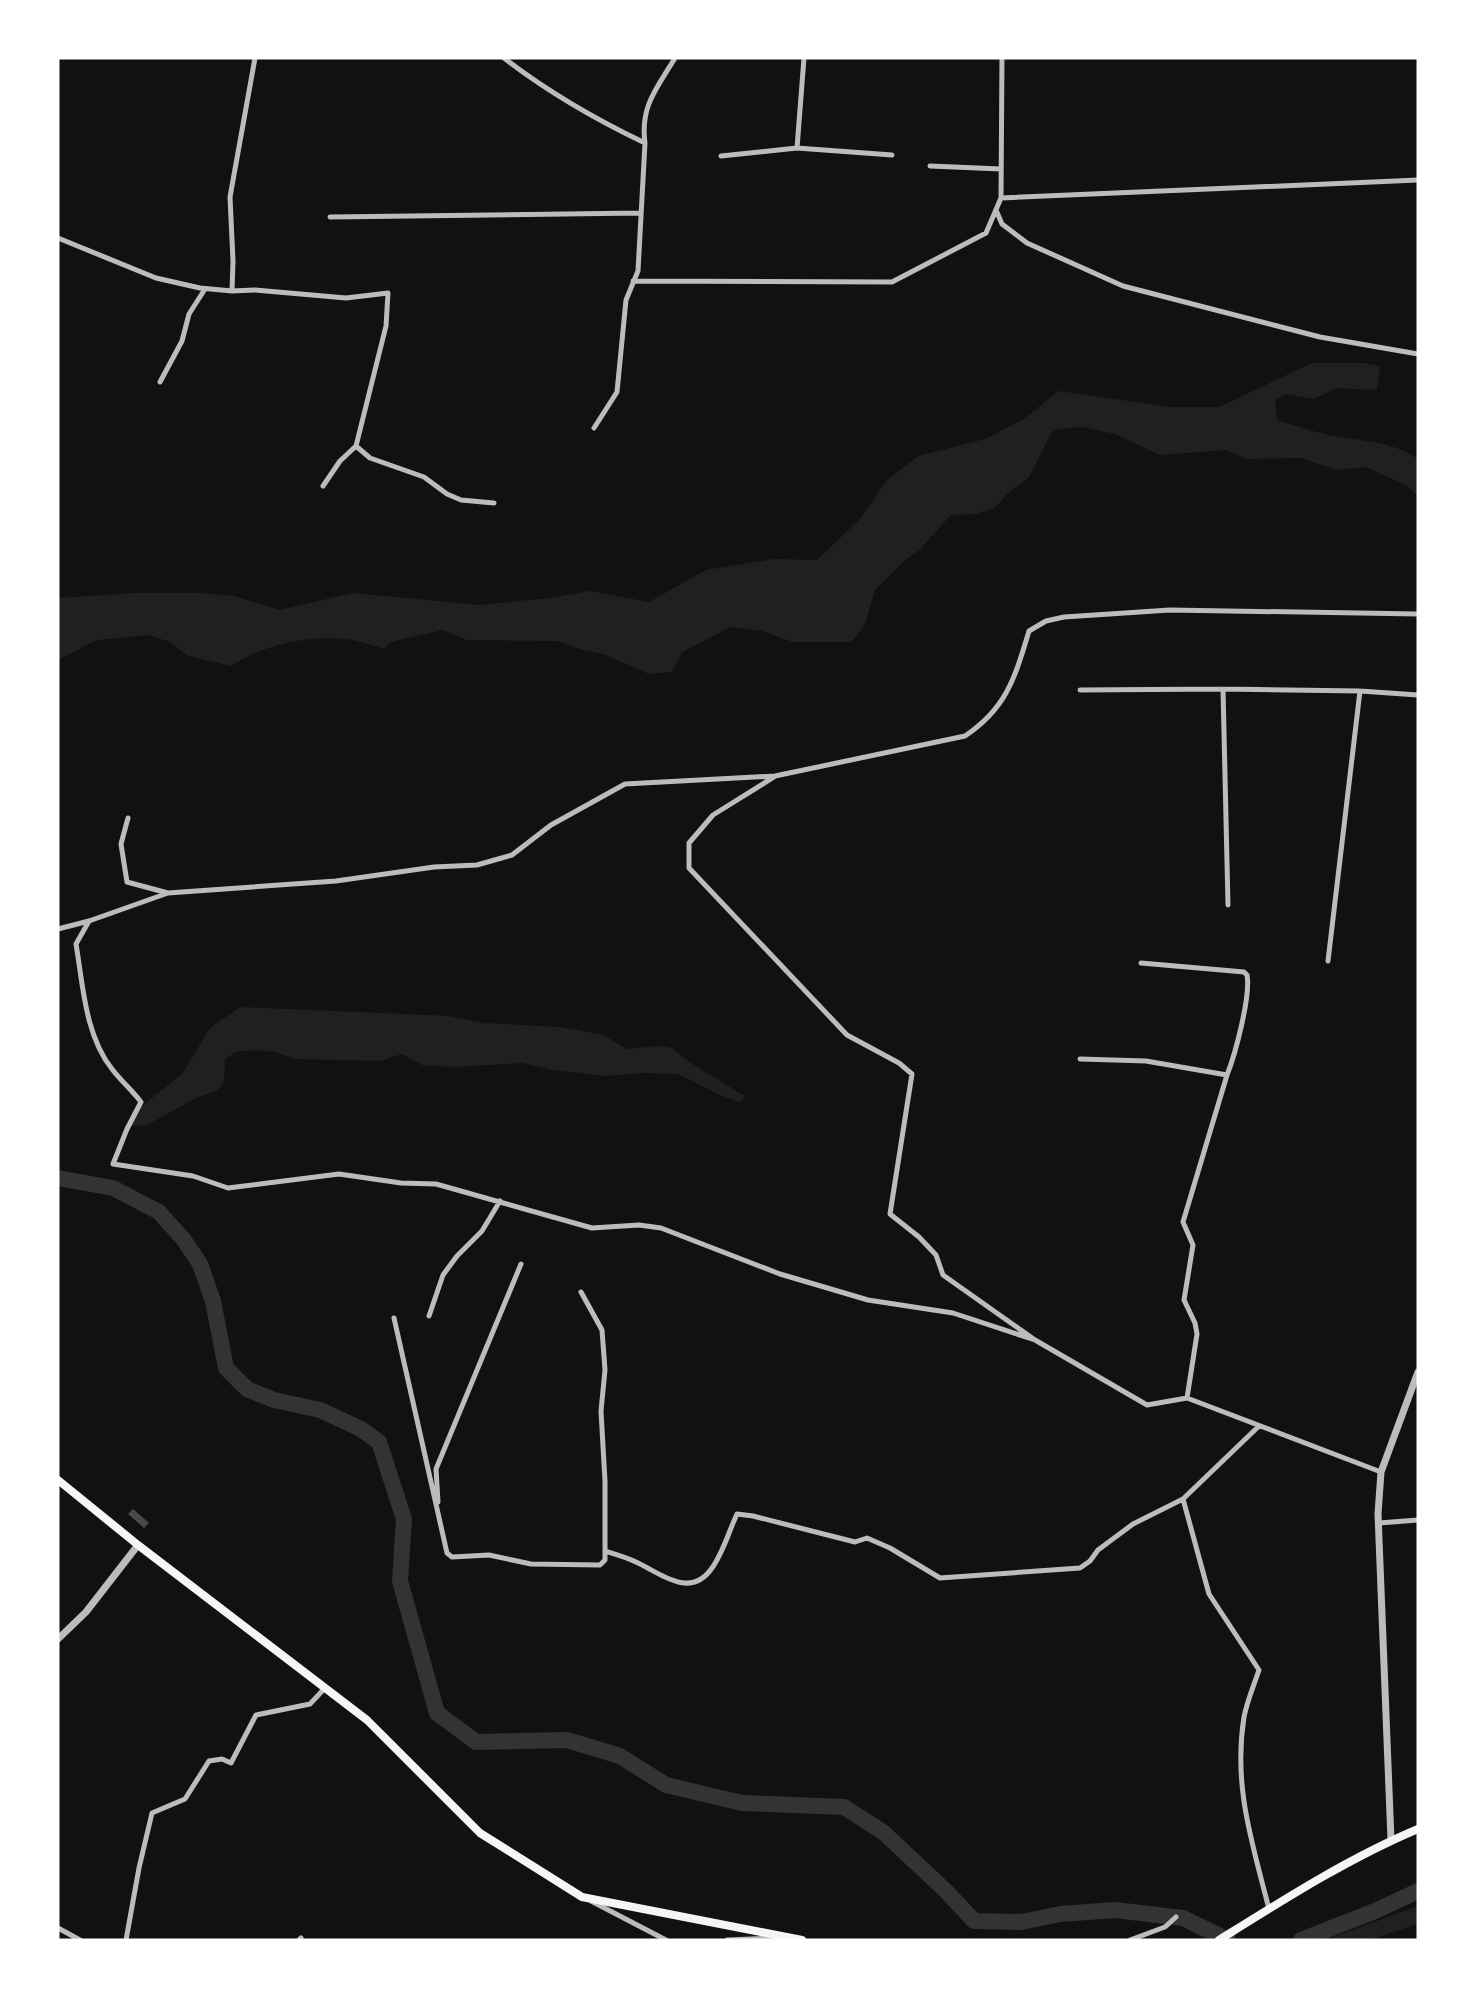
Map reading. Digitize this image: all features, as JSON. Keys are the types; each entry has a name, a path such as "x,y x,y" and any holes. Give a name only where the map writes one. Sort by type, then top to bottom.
{"main road":[{"path":"58,1480 138,1545 367,1720 480,1833 582,1897 802,1940"},
{"path":"58,1488 73,1493"},
{"path":"1219,1940 1391,1840 1418,1829"}],"street":[{"path":"232,291 230,197 255,58"},
{"path":"504,58 536,83 600,121 645,143"},
{"path":"594,428 617,392 626,300 638,271 645,143 643,122 650,100 675,58"},
{"path":"796,148 804,58"},
{"path":"633,281 892,282 986,233 1001,198 1002,58"},
{"path":"720,156 796,148 892,155"},
{"path":"930,166 1001,169"},
{"path":"1001,198 1418,180"},
{"path":"996,210 1002,225 1027,243 1123,286 1320,338 1418,354"},
{"path":"330,217 640,213"},
{"path":"58,238 156,278 205,289 255,290 346,298 388,293 386,326 356,446 340,461 323,486"},
{"path":"160,382 182,341 189,314 205,289"},
{"path":"356,446 370,458 424,477 447,494 461,500 494,503"},
{"path":"58,929 168,893 336,881 434,867 477,865 512,855 551,825 625,784 775,776 965,736 985,723 1005,698 1019,666 1029,631 1046,621 1064,617 1170,610 1418,614"},
{"path":"1223,689 1228,905"},
{"path":"1080,690 1360,691 1418,695"},
{"path":"1328,961 1360,691"},
{"path":"775,776 713,815 689,844 689,868 847,1035 899,1063 912,1074 890,1214 919,1237 936,1255 943,1275 1035,1340 1147,1405 1187,1398 1381,1472"},
{"path":"128,818 121,844 127,882 168,893"},
{"path":"89,921 76,944 92,1033 112,1069 141,1102 113,1164 193,1176 228,1188 338,1174 401,1183 436,1184 592,1228 639,1225 661,1228 780,1274 868,1300 953,1313 1035,1340"},
{"path":"1140,963 1244,972 1248,984 1227,1075 1183,1222 1193,1245 1184,1300 1195,1324 1196,1334 1187,1398"},
{"path":"1080,1059 1146,1061 1227,1075"},
{"path":"429,1316 443,1275 457,1256 482,1231 500,1201"},
{"path":"447,1553 440,1517 436,1469 522,1264"},
{"path":"394,1318 447,1553 452,1557 489,1555 531,1563 600,1565 605,1560 601,1411 605,1370 602,1329 581,1292"},
{"path":"1391,1840 1379,1523 1381,1472 1418,1373"},
{"path":"605,1551 635,1561 665,1579 686,1585 701,1579 712,1568 737,1514 855,1542 867,1538 890,1548 940,1578 1080,1568 1090,1561 1098,1549 1133,1524 1183,1499 1259,1426"},
{"path":"1183,1499 1209,1594 1259,1670 1244,1714 1239,1769 1248,1826 1269,1909"},
{"path":"1379,1523 1418,1520"},
{"path":"58,1639 86,1612 138,1545"},
{"path":"126,1940 152,1813 185,1799 209,1761 222,1759 231,1763 256,1715 310,1704 325,1688"},
{"path":"582,1897 666,1940"},
{"path":"1130,1940 1165,1927 1176,1917"},
{"path":"58,1928 80,1940"},
{"path":"727,1940 780,1937"}],"shaded area":[{"path":"1312,363 1364,363 1380,366 1377,390 1337,388 1314,399 1285,394 1275,400 1277,420 1324,434 1397,448 1408,453 1418,459 1418,496 1406,485 1366,467 1336,470 1302,458 1247,459 1226,450 1160,455 1115,434 1082,427 1058,429 1051,433 1029,477 1006,495 995,508 975,514 951,515 919,550 875,590 864,627 851,642 793,642 762,631 731,627 682,652 672,672 649,674 603,654 557,641 467,640 443,630 390,642 384,649 337,638 289,642 258,652 231,666 188,656 170,642 149,635 97,640 58,660 58,598 134,593 200,593 235,596 279,610 353,593 479,605 590,591 649,602 706,570 773,559 817,560 860,519 887,480 918,456 985,439 1022,420 1059,391 1170,407 1219,407"},
{"path":"240,1007 449,1016 484,1023 560,1027 604,1035 626,1049 660,1046 672,1048 746,1097 739,1102 678,1074 605,1076 553,1070 522,1063 455,1067 422,1065 402,1054 380,1061 295,1059 275,1052 255,1050 236,1052 225,1059 224,1083 217,1091 198,1097 147,1125 131,1126 136,1111 183,1073 210,1028"},
{"path":"1418,1906 1418,1924 1369,1940 1325,1940"}],"building":[{"path":"133,1509 149,1523 144,1528 128,1514"}],"waterway":[{"path":"58,1178 113,1188 159,1212 184,1240 200,1264 213,1301 226,1368 247,1389 274,1400 320,1410 361,1429 379,1442 404,1519 400,1581 437,1713 476,1742 567,1740 620,1756 666,1785 742,1803 844,1807 883,1832 974,1921 1022,1922 1060,1914 1115,1910 1183,1918 1228,1940"},
{"path":"1301,1940 1418,1891"}]}
